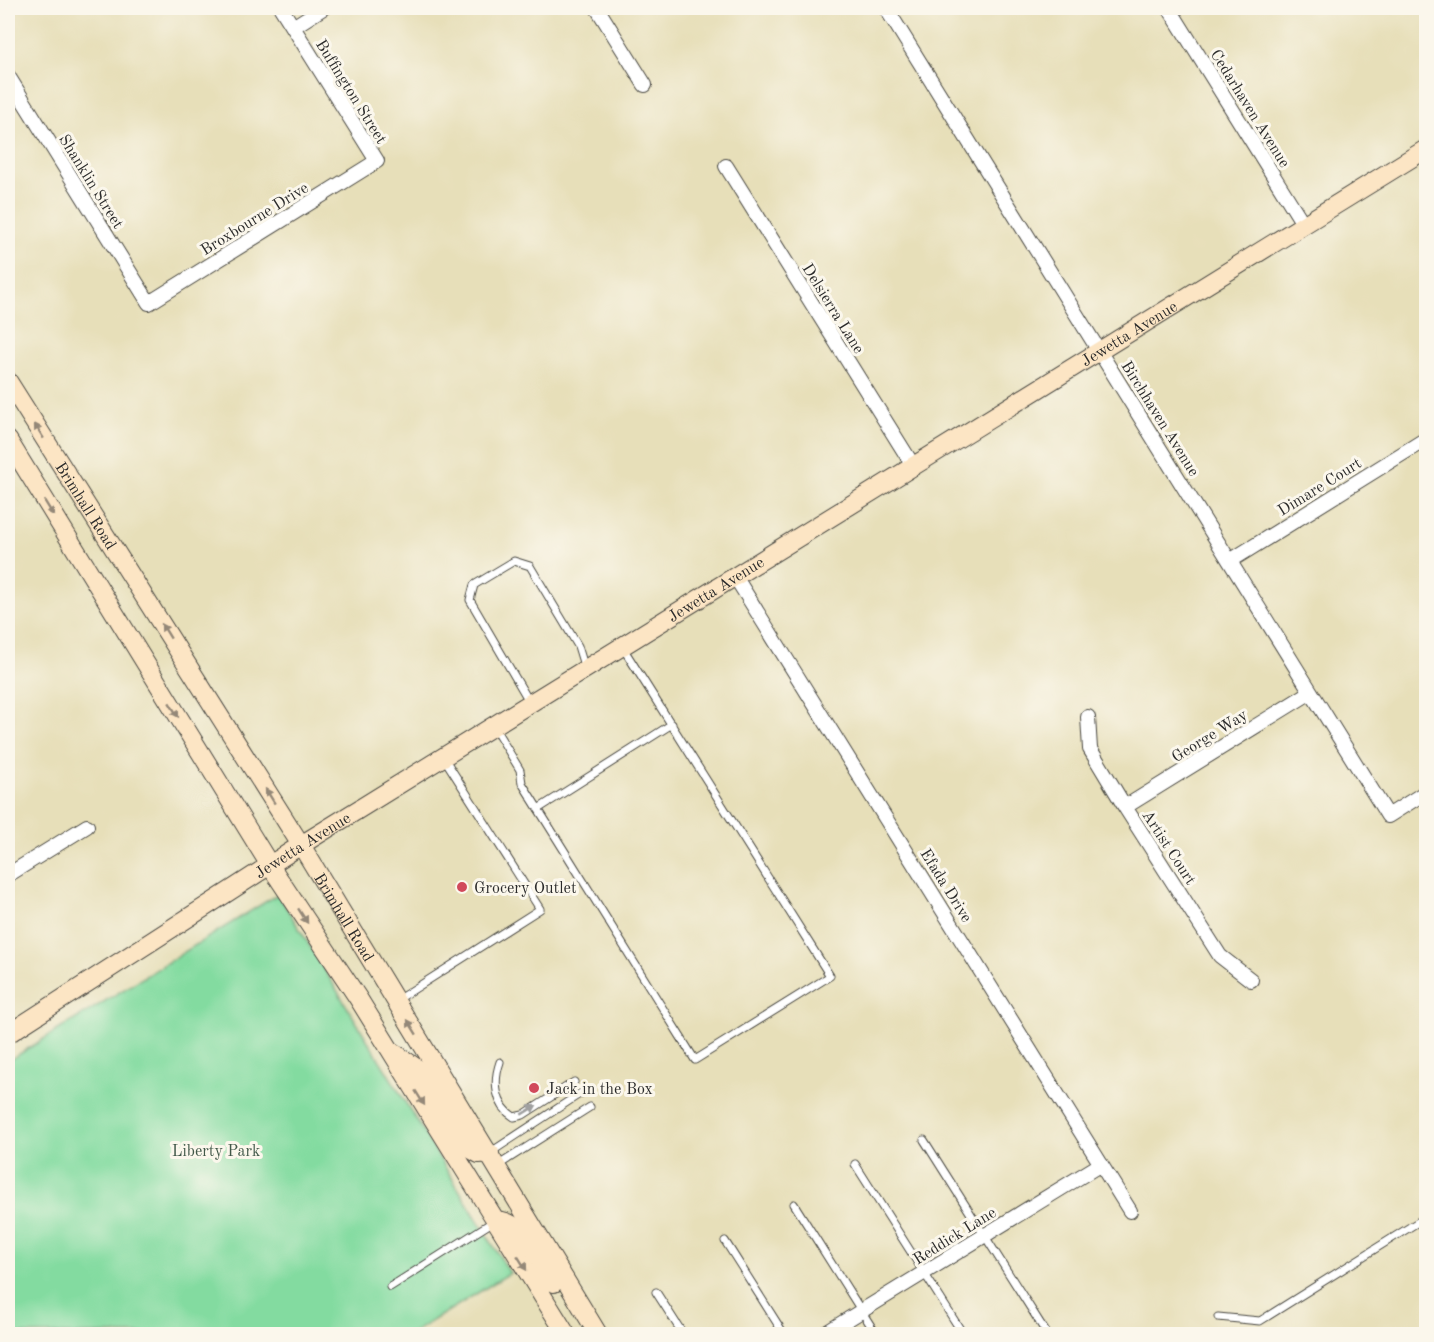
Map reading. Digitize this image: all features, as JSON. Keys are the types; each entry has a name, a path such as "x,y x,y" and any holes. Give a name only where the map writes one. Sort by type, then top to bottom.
{"street":[{"name":"Buffington Street","path":"281,8 377,161"},
{"path":"293,27 323,8"},
{"path":"597,8 645,85"},
{"name":"Birchhaven Avenue","path":"886,8 1388,816 1426,792"},
{"name":"Cedarhaven Avenue","path":"1169,8 1304,225"},
{"name":"Shanklin Street","path":"8,76 149,303"},
{"name":"Jewetta Avenue","path":"9,1029 271,867 301,845 623,648 1426,149"},
{"name":"Broxbourne Drive","path":"149,303 377,161"},
{"name":"Delsierra Lane","path":"726,166 914,467"},
{"name":"Brimhall Road","path":"8,381 301,845 598,1335"},
{"name":"Dimare Court","path":"1230,561 1426,439"},
{"name":"Brimhall Road","path":"8,440 271,867 390,1050 566,1335"},
{"name":"Efada Drive","path":"736,578 1130,1211"},
{"name":"George Way","path":"1125,807 1311,692"},
{"name":"Artist Court","path":"1088,717 1090,749 1125,807 1220,956 1251,980"},
{"path":"8,875 87,825"},
{"path":"390,1050 417,1069 467,1147 494,1160"},
{"name":"Reddick Lane","path":"824,1335 1101,1164"},
{"path":"496,1221 504,1220 517,1227 566,1301 587,1315"}],"lane":[{"path":"531,704 470,600 474,585 514,561 530,566 578,646 585,671"},
{"path":"494,727 520,770 522,783 694,1060 830,976 623,648"},
{"path":"538,809 672,724"},
{"path":"396,1001 540,909 444,758"},
{"path":"500,1062 497,1072 498,1096 501,1106 514,1117 523,1115 574,1082"},
{"path":"494,1160 581,1093"},
{"path":"494,1160 590,1107"},
{"path":"924,1140 1047,1335"},
{"path":"855,1164 963,1335"},
{"path":"794,1204 876,1335"},
{"path":"1218,1317 1260,1321 1426,1217"},
{"path":"390,1287 496,1221"},
{"path":"725,1241 784,1335"},
{"path":"656,1292 683,1335"}],"green space":[{"name":"Liberty Park","path":"278,894 510,1273 411,1334 8,1334 8,1061"}],"place":[{"name":"Grocery Outlet","path":"462,887"},
{"name":"Jack in the Box","path":"534,1088"}]}
